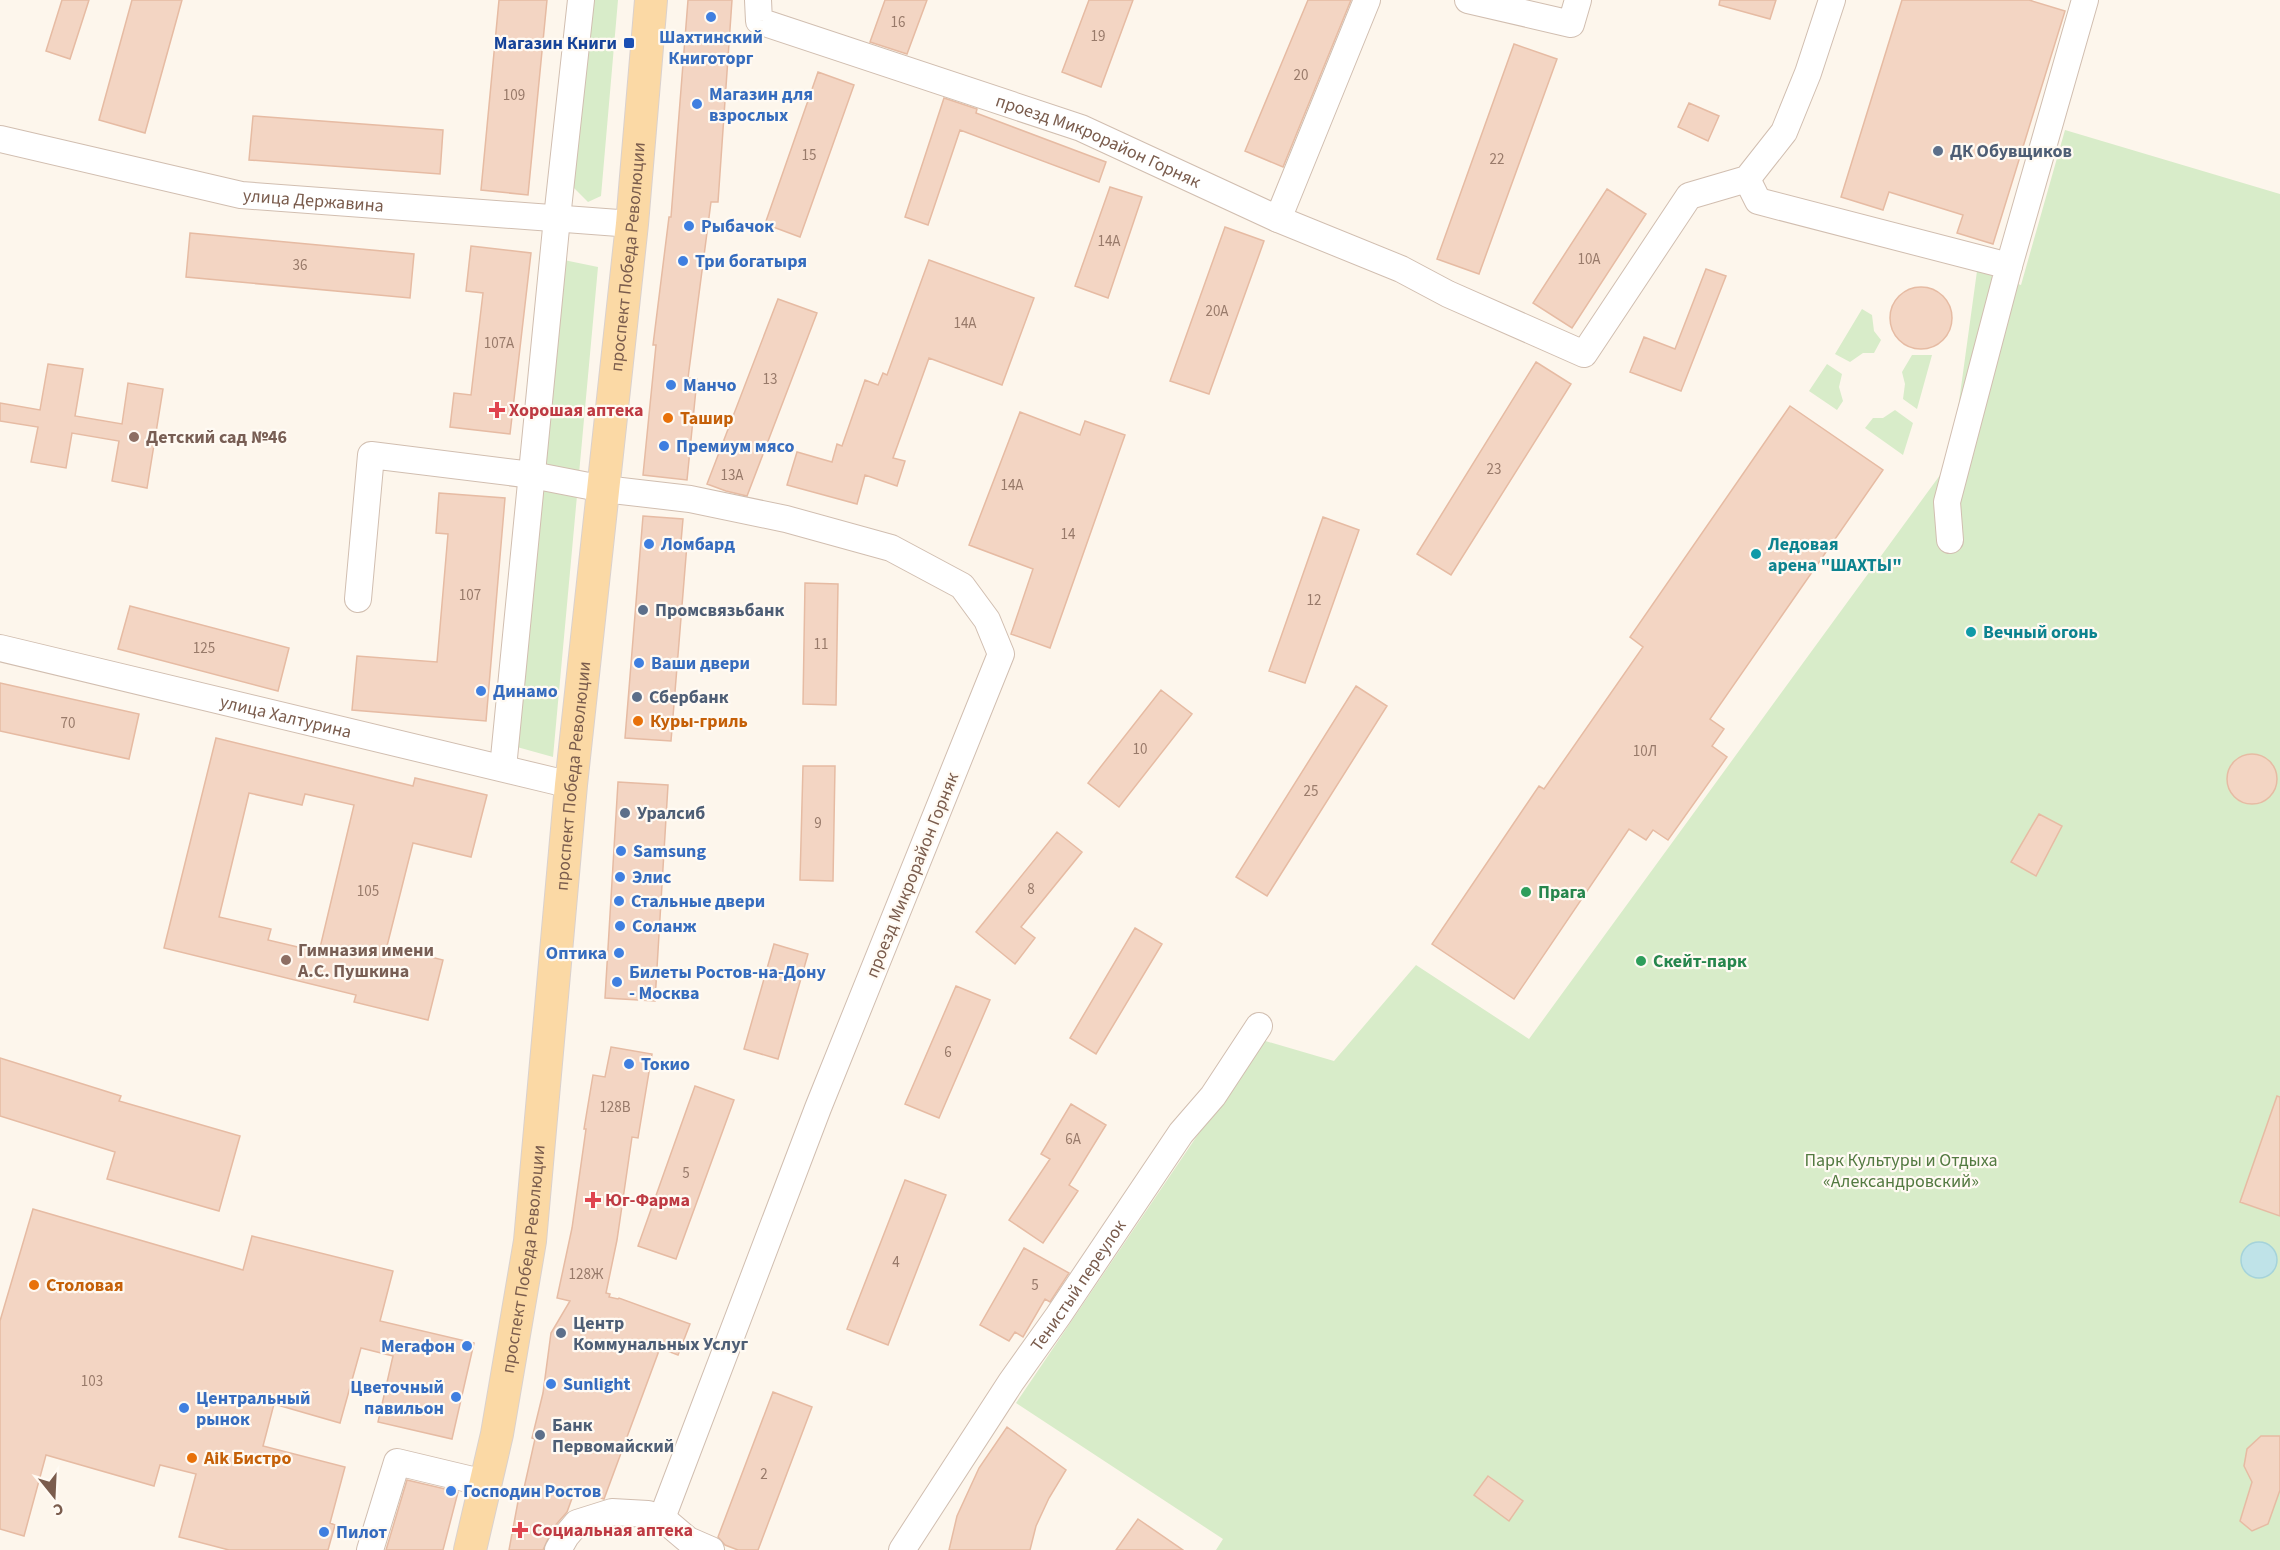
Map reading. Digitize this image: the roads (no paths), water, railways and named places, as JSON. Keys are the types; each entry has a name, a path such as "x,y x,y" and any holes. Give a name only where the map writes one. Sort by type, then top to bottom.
{"main road":[{"name":"проспект Победа Революции","path":"470,1550 496,1434 530,1241 571,785 632,224 651,0"}],"street":[{"path":"503,768 557,218 581,0"},
{"name":"проезд Микрорайон Горняк","path":"758,0 759,21 1081,128 1278,219 1401,269 1448,294 1584,354 1689,196 1748,179"},
{"path":"1278,219 1367,0"},
{"path":"1468,0 1571,24 1578,0"},
{"path":"1832,0 1808,73 1785,132 1748,179 1758,201 2009,266"},
{"path":"1950,540 1947,502 2009,266 2085,0"},
{"name":"улица Державина","path":"0,139 241,195 632,224"},
{"name":"проезд Микрорайон Горняк","path":"358,599 371,455 532,475 604,489 690,499 764,514 891,548 962,586 987,620 1001,654 818,1108 662,1518"},
{"name":"улица Халтурина","path":"0,648 571,785"},
{"name":"Тенистый переулок","path":"902,1550 1011,1382 1181,1132 1213,1096 1259,1026"},
{"path":"370,1550 397,1462 485,1483"},
{"path":"558,1550 577,1523 612,1512 648,1514 662,1518 688,1540 711,1550"}],"water":[{"path":"2259,1242 2271,1248 2277,1260 2271,1272 2259,1278 2247,1272 2241,1260 2247,1248"}],"place":[{"name":"Шахтинский Книготорг","path":"711,17"},
{"name":"Магазин Книги","path":"629,43"},
{"name":"Магазин для взрослых","path":"697,104"},
{"name":"ДК Обувщиков","path":"1938,151"},
{"name":"Рыбачок","path":"689,226"},
{"name":"Три богатыря","path":"683,261"},
{"name":"Манчо","path":"671,385"},
{"name":"Хорошая аптека","path":"497,410"},
{"name":"Ташир","path":"668,418"},
{"name":"Детский сад №46","path":"134,437"},
{"name":"Премиум мясо","path":"664,446"},
{"name":"Ломбард","path":"649,544"},
{"name":"Ледовая арена \"ШАХТЫ\"","path":"1756,554"},
{"name":"Промсвязьбанк","path":"643,610"},
{"name":"Вечный огонь","path":"1971,632"},
{"name":"Ваши двери","path":"639,663"},
{"name":"Динамо","path":"481,691"},
{"name":"Сбербанк","path":"637,697"},
{"name":"Куры-гриль","path":"638,721"},
{"name":"Уралсиб","path":"625,813"},
{"name":"Samsung","path":"621,851"},
{"name":"Элис","path":"620,877"},
{"name":"Прага","path":"1526,892"},
{"name":"Стальные двери","path":"619,901"},
{"name":"Соланж","path":"620,926"},
{"name":"Оптика","path":"619,953"},
{"name":"Гимназия имени А.С. Пушкина","path":"286,960"},
{"name":"Скейт-парк","path":"1641,961"},
{"name":"Билеты Ростов-на-Дону - Москва","path":"617,982"},
{"name":"Токио","path":"629,1064"},
{"name":"Юг-Фарма","path":"593,1200"},
{"name":"Столовая","path":"34,1285"},
{"name":"Центр Коммунальных Услуг","path":"561,1333"},
{"name":"Мегафон","path":"467,1346"},
{"name":"Sunlight","path":"551,1384"},
{"name":"Цветочный павильон","path":"456,1397"},
{"name":"Центральный рынок","path":"184,1408"},
{"name":"Банк Первомайский","path":"540,1435"},
{"name":"Aik Бистро","path":"192,1458"},
{"name":"Господин Ростов","path":"451,1491"},
{"name":"Социальная аптека","path":"520,1530"},
{"name":"Пилот","path":"324,1532"}],"park label":[{"name":"Парк Культуры и Отдыха «Александровский»","path":"1901,1170"}]}
